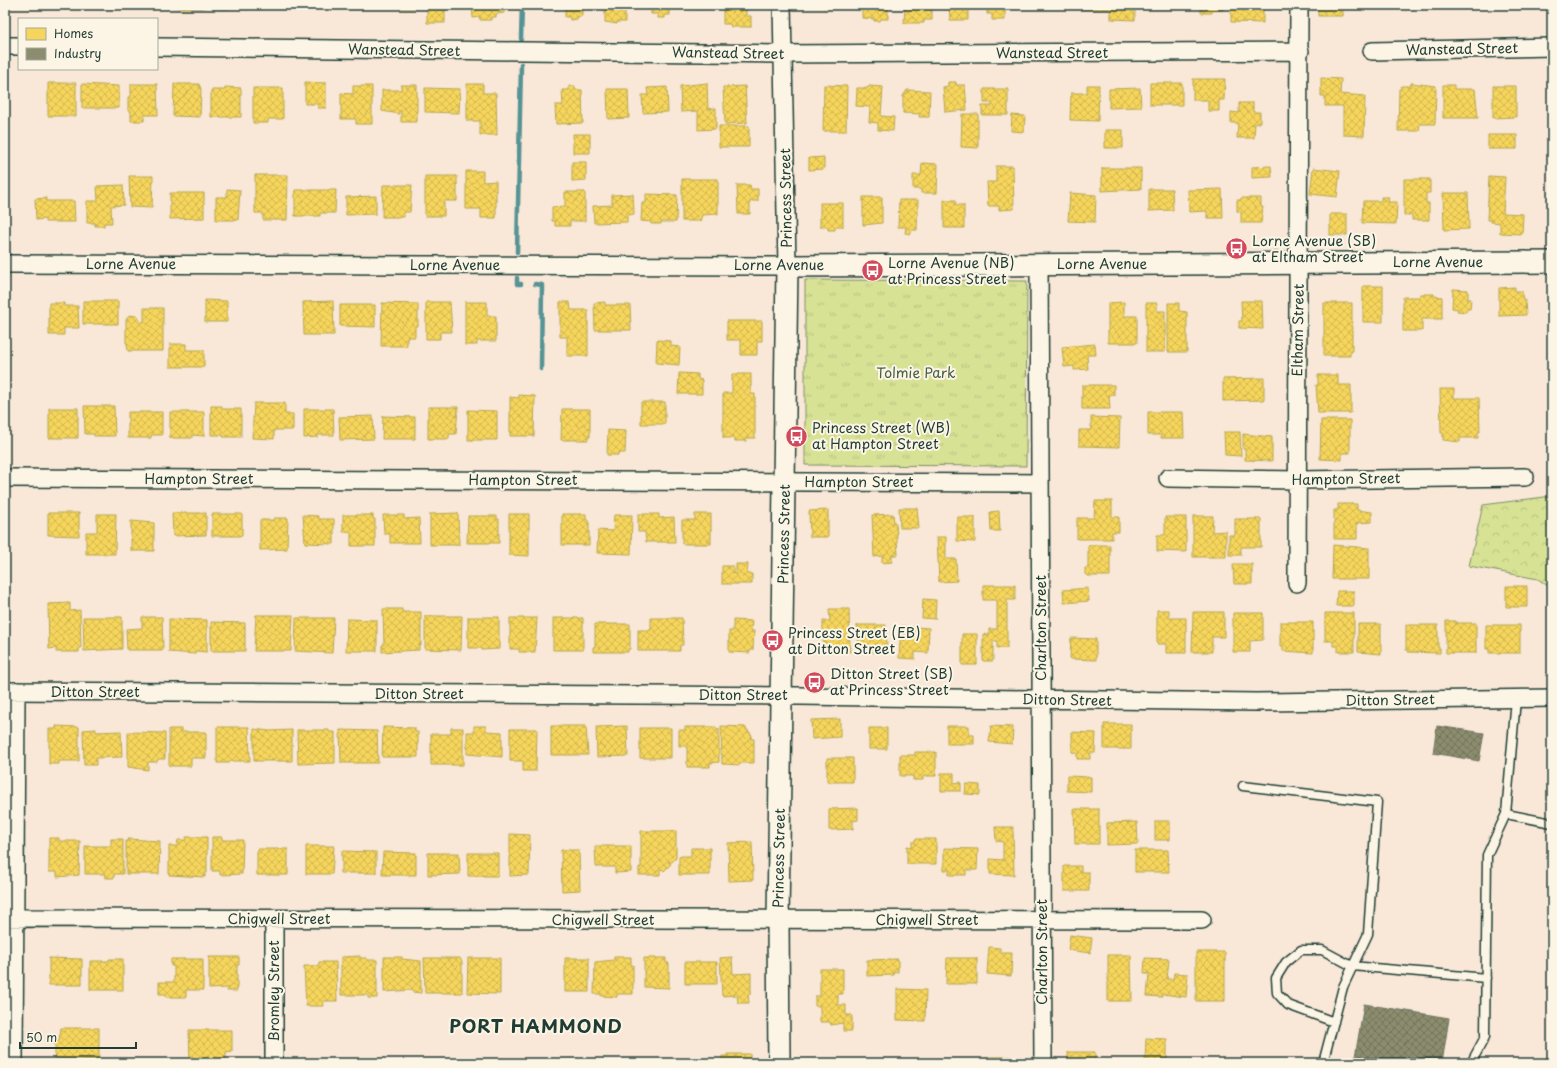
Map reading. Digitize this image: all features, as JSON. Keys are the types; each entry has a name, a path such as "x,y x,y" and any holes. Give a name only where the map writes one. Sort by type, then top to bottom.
{"street":[{"name":"Princess Street","path":"779,1063 778,920 787,266 782,5"},
{"name":"Eltham Street","path":"1297,583 1299,5"},
{"path":"5,46 18,46"},
{"name":"Wanstead Street","path":"158,47 783,54 1300,52"},
{"name":"Wanstead Street","path":"1372,51 1552,47"},
{"name":"Lorne Avenue","path":"5,264 787,266 1552,262"},
{"name":"Charlton Street","path":"1039,264 1043,1063"},
{"name":"Hampton Street","path":"1168,478 1297,480 1525,477"},
{"name":"Hampton Street","path":"5,478 1040,483"},
{"path":"10,691 10,918 14,1063"},
{"name":"Ditton Street","path":"10,691 782,696 1256,702 1552,698"},
{"name":"Chigwell Street","path":"10,918 1202,920"},
{"name":"Bromley Street","path":"274,919 274,1063"}],"lane":[{"path":"1471,1063 1486,1037 1487,855 1506,814 1516,699"},
{"path":"1243,786 1377,802 1368,934 1343,987 1323,1063"},
{"path":"1506,814 1552,823"},
{"path":"1334,1022 1288,1005 1277,993 1276,978 1286,962 1301,950 1322,950 1352,966 1486,978"}],"green space":[{"name":"Tolmie Park","path":"805,280 1027,281 1026,466 805,465"},
{"path":"1552,496 1552,589 1538,579 1469,566 1483,505"}],"building: Homes":[{"path":"47,5 74,5 74,9 47,8"},
{"path":"87,5 113,5 113,8 87,8"},
{"path":"157,5 157,8 128,8 128,6"},
{"path":"169,5 206,6 204,8 182,8 169,7"},
{"path":"213,5 241,5 226,9 213,8"},
{"path":"259,5 287,5 287,7 259,7"},
{"path":"340,5 376,5 376,7 363,7 363,9 340,9"},
{"path":"399,5 416,5 416,8 399,8"},
{"path":"427,5 445,5 445,23 427,23"},
{"path":"472,5 504,5 504,13 496,14 496,17 491,17 491,20 480,20 480,17 473,18"},
{"path":"565,5 582,5 582,16 577,17 578,19 570,20 570,17 565,17"},
{"path":"605,5 625,5 625,22 617,22 617,24 605,22"},
{"path":"651,5 670,5 670,15 665,15 665,18 658,18 658,14 651,14"},
{"path":"680,5 709,5 709,9 693,9 693,6"},
{"path":"736,5 746,5 746,16 751,16 751,27 731,27 730,24 723,24 723,7 736,7"},
{"path":"822,5 841,5 841,7 822,7"},
{"path":"862,5 888,5 888,19 874,21 874,19 862,18"},
{"path":"905,5 932,5 932,20 924,20 924,23 904,23"},
{"path":"949,5 968,5 968,20 950,20"},
{"path":"987,5 1005,5 1005,20 992,20 992,14 987,14"},
{"path":"1077,5 1109,5 1109,9 1077,9"},
{"path":"1111,5 1135,5 1135,20 1111,19"},
{"path":"1149,5 1179,5 1179,8 1149,8"},
{"path":"1201,5 1223,5 1223,10 1212,10 1212,13 1201,13"},
{"path":"1231,5 1263,5 1263,23 1231,22"},
{"path":"1318,5 1343,5 1343,16 1318,16"},
{"path":"1357,5 1394,5 1394,9 1357,8"},
{"path":"1418,5 1433,5 1433,8 1418,7"},
{"path":"1445,5 1482,5 1482,7 1445,7"},
{"path":"1321,78 1341,79 1340,94 1365,96 1364,136 1343,135 1343,106 1325,106 1325,96 1321,96"},
{"path":"1193,79 1225,79 1224,100 1219,100 1219,111 1208,111 1208,100 1193,100"},
{"path":"305,82 326,83 326,108 318,108 318,104 305,104"},
{"path":"948,82 956,82 956,85 965,85 967,110 945,112 943,87 948,86"},
{"path":"48,83 76,83 76,116 48,116"},
{"path":"707,83 708,109 716,108 716,129 698,130 698,111 681,112 680,86"},
{"path":"1150,83 1182,83 1182,105 1150,105"},
{"path":"1411,83 1436,86 1435,124 1420,124 1419,131 1398,131 1399,89 1401,89 1401,86 1411,86"},
{"path":"82,84 119,86 119,108 82,108"},
{"path":"131,84 157,84 158,115 144,115 144,121 131,121 131,111 128,111 128,97 131,97"},
{"path":"174,84 199,84 201,89 200,117 173,116"},
{"path":"467,84 483,84 483,93 496,93 497,135 480,135 480,121 467,121"},
{"path":"401,85 417,85 417,122 401,122 401,111 399,111 399,114 382,111 382,90 401,90"},
{"path":"824,85 847,86 846,131 823,131"},
{"path":"1087,85 1099,85 1098,121 1070,120 1071,93 1087,93"},
{"path":"1443,85 1454,85 1454,89 1475,89 1478,118 1443,118"},
{"path":"353,86 372,86 372,124 356,124 356,119 341,119 341,93 353,94"},
{"path":"569,86 575,86 575,90 582,90 583,123 556,124 555,105 563,105 562,90 569,90"},
{"path":"745,86 747,123 725,124 723,87"},
{"path":"869,86 883,87 881,116 894,117 893,131 878,130 878,123 869,122 870,107 856,106 857,88 868,88"},
{"path":"1493,86 1516,86 1516,117 1493,118"},
{"path":"225,87 241,88 241,117 211,117 211,90 225,90"},
{"path":"667,87 668,112 643,113 642,95 648,95 647,88"},
{"path":"253,88 283,88 283,119 268,119 268,123 253,123"},
{"path":"425,88 460,89 459,113 425,112"},
{"path":"1140,88 1141,107 1109,108 1109,89"},
{"path":"607,89 628,89 629,118 608,119"},
{"path":"984,89 1008,89 1008,115 982,115 982,106 992,106 992,103 984,103"},
{"path":"907,90 930,91 929,117 919,117 920,114 903,113 903,96"},
{"path":"1239,103 1253,103 1253,112 1260,112 1260,123 1255,123 1254,138 1237,138 1238,123 1231,123 1231,112 1239,113"},
{"path":"962,114 978,114 978,148 961,147"},
{"path":"1012,115 1025,116 1024,132 1011,131"},
{"path":"719,126 749,126 749,147 719,147"},
{"path":"1105,130 1123,130 1123,148 1105,148"},
{"path":"573,134 590,134 590,153 573,153"},
{"path":"1488,135 1517,135 1517,149 1488,149"},
{"path":"824,157 824,169 809,170 809,158"},
{"path":"572,162 586,162 586,180 572,181"},
{"path":"922,163 938,164 937,193 921,193 921,189 913,189 913,175 921,175"},
{"path":"996,166 1013,166 1014,209 999,210 999,206 988,206 987,182 996,182"},
{"path":"1271,166 1272,177 1252,178 1252,167"},
{"path":"1102,168 1141,168 1141,189 1102,191"},
{"path":"1313,168 1340,171 1337,197 1310,194"},
{"path":"466,171 483,171 483,182 496,181 496,218 481,218 481,209 466,209"},
{"path":"255,175 288,175 287,220 263,220 263,213 255,213"},
{"path":"129,176 153,176 152,208 130,207"},
{"path":"425,176 457,176 457,201 444,201 444,216 425,216"},
{"path":"1489,176 1505,177 1503,213 1523,214 1522,234 1500,233 1500,223 1487,220"},
{"path":"682,179 718,179 718,214 702,215 700,221 682,221"},
{"path":"1404,179 1430,179 1430,193 1426,193 1426,203 1429,203 1429,220 1412,220 1412,215 1404,215"},
{"path":"123,185 124,205 111,206 112,223 104,223 104,226 95,226 95,223 87,223 87,201 98,201 97,186"},
{"path":"383,185 412,185 410,212 404,212 404,217 382,217"},
{"path":"737,185 750,185 751,189 758,189 758,201 750,201 750,214 738,214"},
{"path":"227,189 240,190 238,220 216,220 216,197 227,197"},
{"path":"1149,189 1172,189 1173,210 1149,211"},
{"path":"1222,189 1223,218 1207,218 1207,211 1189,212 1188,190"},
{"path":"295,190 336,190 335,213 320,213 320,216 295,216"},
{"path":"565,192 585,192 585,221 570,221 570,226 555,226 555,221 552,221 552,207 565,206"},
{"path":"170,193 204,193 204,218 170,219"},
{"path":"1070,193 1096,195 1095,222 1068,221"},
{"path":"1443,193 1468,193 1469,229 1444,230"},
{"path":"633,194 634,214 627,215 627,222 594,223 593,206 612,205 612,195"},
{"path":"646,194 677,195 676,222 651,224 651,222 641,221 642,203 646,203"},
{"path":"376,196 376,214 346,215 346,197"},
{"path":"863,197 882,197 882,223 863,225"},
{"path":"1381,197 1389,197 1388,202 1397,202 1396,224 1362,223 1363,201 1381,201"},
{"path":"46,198 46,201 74,201 75,222 45,222 45,219 36,220 35,199"},
{"path":"1241,198 1261,198 1261,207 1263,207 1261,223 1241,223 1241,212 1237,211 1237,200 1241,200"},
{"path":"899,200 918,200 917,230 911,230 911,234 905,233 906,227 898,227"},
{"path":"944,200 956,200 956,205 964,205 964,228 944,228"},
{"path":"820,203 843,203 843,227 835,227 835,230 828,230 828,227 820,227"},
{"path":"1330,214 1347,214 1347,235 1330,235"},
{"path":"1363,286 1383,286 1383,322 1363,322"},
{"path":"1515,287 1515,291 1522,291 1523,300 1525,300 1526,315 1499,316 1499,288"},
{"path":"1453,289 1468,290 1468,299 1471,299 1470,309 1467,309 1466,312 1457,311 1458,309 1452,308"},
{"path":"1420,294 1434,294 1434,296 1442,297 1442,319 1422,319 1422,331 1403,331 1403,297 1420,297"},
{"path":"205,300 227,301 227,322 205,322"},
{"path":"83,301 118,301 118,324 83,324"},
{"path":"333,301 334,335 304,335 303,302"},
{"path":"1241,301 1262,301 1263,329 1239,328 1239,321 1242,321"},
{"path":"426,302 450,302 452,332 440,332 440,339 426,339"},
{"path":"465,302 487,302 487,316 496,316 496,341 477,341 477,345 465,345"},
{"path":"560,302 570,302 571,310 588,310 588,356 567,356 567,337 560,337"},
{"path":"605,302 605,305 630,305 631,330 595,330 594,303"},
{"path":"1124,302 1124,316 1137,316 1137,343 1108,343 1108,303"},
{"path":"49,303 64,303 64,306 78,306 79,328 64,328 64,335 49,335"},
{"path":"382,303 418,304 418,326 415,326 415,337 407,337 407,346 381,346"},
{"path":"1146,303 1157,303 1157,311 1165,311 1165,352 1146,352"},
{"path":"1168,303 1179,303 1179,311 1187,312 1187,352 1168,352"},
{"path":"1324,303 1352,303 1352,352 1350,352 1350,356 1324,356"},
{"path":"340,305 375,305 375,327 340,326"},
{"path":"144,308 163,308 163,351 128,351 126,343 126,320 129,315 137,316 141,322 144,322"},
{"path":"727,321 762,321 762,341 757,341 757,355 741,355 741,340 727,340"},
{"path":"657,340 671,341 671,346 680,347 679,365 656,363"},
{"path":"170,344 186,344 186,350 204,350 204,367 170,367"},
{"path":"1095,344 1096,355 1087,355 1088,369 1074,370 1074,366 1064,367 1062,347"},
{"path":"679,373 698,374 698,379 702,380 702,394 678,394"},
{"path":"732,374 751,374 751,394 755,394 755,438 746,438 746,441 734,441 733,438 723,438 723,393 732,393"},
{"path":"1318,375 1338,375 1338,385 1351,385 1351,413 1318,413 1316,385 1318,385"},
{"path":"1264,378 1264,400 1223,401 1223,379"},
{"path":"1082,385 1114,385 1114,395 1109,395 1110,409 1082,409"},
{"path":"1440,389 1454,389 1454,398 1479,398 1480,432 1478,432 1478,438 1460,438 1460,442 1443,440 1443,433 1441,433"},
{"path":"519,395 535,396 534,436 510,436 510,397 519,398"},
{"path":"641,402 665,402 665,424 641,424"},
{"path":"254,403 285,403 285,414 293,414 293,430 274,430 274,439 252,438"},
{"path":"84,406 114,406 115,436 94,436 94,434 85,434"},
{"path":"211,406 222,406 222,409 241,409 241,437 211,435"},
{"path":"428,407 458,407 456,434 449,434 449,439 428,439"},
{"path":"49,408 78,408 78,438 49,438"},
{"path":"304,409 333,409 334,435 318,435 318,437 304,438"},
{"path":"562,409 590,409 590,437 588,437 588,440 561,440"},
{"path":"468,410 497,411 497,440 468,440"},
{"path":"128,412 162,412 162,435 151,435 151,438 128,438"},
{"path":"170,412 204,412 204,436 192,435 192,438 170,438"},
{"path":"1148,412 1183,412 1184,438 1161,438 1161,435 1148,435"},
{"path":"373,416 374,439 340,440 339,417"},
{"path":"383,416 415,417 415,439 382,439"},
{"path":"1091,417 1120,418 1119,447 1079,446 1079,430 1091,430"},
{"path":"1321,420 1350,420 1350,453 1342,453 1342,460 1320,459"},
{"path":"608,430 626,431 625,453 618,453 618,455 607,455"},
{"path":"1224,432 1240,432 1241,456 1225,455"},
{"path":"1243,434 1272,437 1272,461 1245,460"},
{"path":"1095,501 1112,501 1112,517 1119,517 1119,532 1112,532 1112,539 1077,539 1077,518 1094,518"},
{"path":"1338,504 1357,504 1357,510 1372,512 1372,522 1357,523 1357,539 1334,539 1334,510 1338,510"},
{"path":"899,508 917,508 919,528 900,528"},
{"path":"828,510 828,537 810,537 809,511"},
{"path":"999,511 1000,531 991,531 990,512"},
{"path":"48,513 79,513 79,536 48,535"},
{"path":"172,513 206,513 206,535 173,536"},
{"path":"458,513 459,545 430,545 430,514"},
{"path":"97,514 116,514 115,554 86,554 86,532 97,532"},
{"path":"212,514 242,514 242,536 212,536"},
{"path":"509,514 529,514 529,556 509,555"},
{"path":"562,514 586,514 586,520 589,520 589,545 562,545"},
{"path":"638,514 659,514 659,518 674,517 675,542 646,542 645,532 638,532"},
{"path":"695,514 711,514 711,544 682,544 682,520 695,520"},
{"path":"893,514 894,523 896,523 898,555 892,555 892,562 882,563 882,556 874,557 872,515"},
{"path":"303,515 318,516 319,519 334,519 334,544 305,543"},
{"path":"343,515 373,515 373,519 375,519 375,546 351,546 351,532 343,532"},
{"path":"383,515 404,515 404,519 419,518 420,543 390,543 390,534 384,534"},
{"path":"614,515 632,515 631,554 597,553 598,530 613,531"},
{"path":"468,516 497,516 497,519 499,519 499,543 467,543"},
{"path":"1193,516 1213,516 1212,532 1226,531 1226,557 1193,557"},
{"path":"957,517 975,517 975,542 957,541"},
{"path":"1165,517 1186,517 1186,552 1157,551 1157,535 1165,535"},
{"path":"274,518 288,518 287,549 260,550 260,520 274,520"},
{"path":"1235,519 1261,519 1261,547 1241,547 1241,555 1229,555 1229,535 1235,535"},
{"path":"131,521 154,523 154,551 131,551"},
{"path":"937,537 946,537 946,559 956,559 957,581 939,582"},
{"path":"1088,545 1110,545 1110,576 1087,576 1085,574 1085,568 1088,567"},
{"path":"1333,545 1369,548 1369,579 1332,579"},
{"path":"736,564 748,564 747,574 752,574 752,584 722,584 722,566 733,566 733,573 736,574"},
{"path":"1233,564 1252,564 1252,584 1234,584"},
{"path":"983,585 1015,585 1015,600 1007,600 1007,648 997,648 997,641 993,641 993,661 983,661 983,634 989,635 989,629 997,629 997,600 983,600"},
{"path":"1506,586 1527,586 1527,607 1506,607"},
{"path":"1088,588 1089,601 1064,603 1063,590"},
{"path":"1337,591 1354,591 1354,606 1336,606"},
{"path":"923,599 936,600 935,619 922,618"},
{"path":"70,603 70,611 80,610 81,648 79,648 79,652 56,652 56,648 49,649 48,604"},
{"path":"383,609 402,609 402,612 421,612 421,646 419,645 419,650 382,652 382,645 384,645"},
{"path":"829,609 849,609 850,652 827,652 827,643 823,643 823,621 830,621"},
{"path":"1157,610 1169,610 1169,618 1186,618 1186,653 1166,653 1166,644 1157,644"},
{"path":"1193,612 1224,612 1224,637 1212,637 1212,652 1192,652"},
{"path":"1233,613 1263,613 1263,640 1250,641 1250,652 1233,652"},
{"path":"1325,613 1354,613 1354,652 1338,652 1338,646 1333,646 1333,641 1325,641"},
{"path":"256,615 293,615 291,651 254,651"},
{"path":"425,616 462,616 461,650 425,649"},
{"path":"83,617 122,617 122,649 84,651"},
{"path":"142,617 162,617 163,650 127,650 126,629 142,628"},
{"path":"468,617 499,617 499,649 482,650 482,648 468,648"},
{"path":"296,618 334,618 332,653 295,651"},
{"path":"510,618 537,618 535,652 519,652 519,649 510,649"},
{"path":"553,618 583,618 583,650 553,650"},
{"path":"651,618 682,618 683,645 680,645 680,651 638,651 638,630 651,630"},
{"path":"169,619 207,620 207,652 195,651 195,654 169,652"},
{"path":"347,619 377,620 377,651 346,651"},
{"path":"733,620 752,621 751,631 754,631 753,650 750,650 750,653 729,652 729,631 733,631"},
{"path":"1446,621 1456,621 1456,623 1476,623 1476,653 1446,653"},
{"path":"211,622 245,623 245,651 211,651"},
{"path":"1280,622 1313,622 1313,653 1283,651 1283,646 1280,646"},
{"path":"595,624 630,624 630,649 628,649 628,652 593,652 593,647 595,647"},
{"path":"1358,624 1381,624 1381,654 1358,652"},
{"path":"857,625 886,625 887,648 883,648 884,652 865,652 865,648 859,648"},
{"path":"1406,625 1438,625 1438,648 1440,648 1440,653 1408,652 1408,650 1406,650"},
{"path":"1486,625 1520,625 1520,653 1489,653 1489,649 1486,649"},
{"path":"901,626 929,628 928,653 915,652 915,659 899,658"},
{"path":"962,634 977,634 977,665 962,665"},
{"path":"1071,638 1096,639 1096,660 1070,659"},
{"path":"840,719 840,737 812,739 811,720"},
{"path":"1104,724 1131,724 1131,749 1104,749"},
{"path":"56,726 79,727 79,761 59,761 59,764 49,764 49,729 56,729"},
{"path":"474,726 486,726 486,731 502,732 502,757 467,754 467,732 474,732"},
{"path":"551,726 586,726 588,755 551,755"},
{"path":"627,726 628,756 597,757 596,727"},
{"path":"721,726 745,727 752,735 751,739 754,739 754,763 740,763 740,765 722,764"},
{"path":"947,726 969,726 969,735 974,735 974,744 947,744"},
{"path":"991,726 1013,727 1012,744 989,742"},
{"path":"217,727 249,727 250,761 229,761 229,763 217,763"},
{"path":"383,727 415,728 415,732 418,732 418,757 382,757"},
{"path":"685,727 716,727 716,729 719,729 719,762 710,763 710,767 687,767 687,746 679,746 679,730 685,730"},
{"path":"451,728 463,728 463,765 431,765 431,734 451,734"},
{"path":"640,728 671,728 671,758 640,758"},
{"path":"869,728 887,728 887,749 869,749"},
{"path":"96,729 96,732 121,731 122,757 96,758 96,765 84,765 83,730"},
{"path":"169,729 181,729 181,732 206,732 206,758 191,758 191,766 169,766"},
{"path":"254,729 269,731 292,730 292,761 254,761"},
{"path":"510,729 537,729 536,771 523,771 523,761 510,761"},
{"path":"297,730 329,730 329,732 335,732 335,763 298,764"},
{"path":"340,730 377,731 378,763 341,763"},
{"path":"128,732 165,733 165,759 158,759 157,762 148,762 148,770 128,767"},
{"path":"1072,732 1096,733 1095,753 1090,753 1090,759 1077,759 1077,753 1072,752"},
{"path":"915,752 936,752 936,776 923,776 923,780 913,780 913,776 900,776 900,755 915,755"},
{"path":"827,758 853,758 853,782 827,782"},
{"path":"941,773 954,773 954,783 961,782 961,791 941,791"},
{"path":"1067,776 1091,777 1091,792 1067,791"},
{"path":"966,784 980,785 980,795 965,794"},
{"path":"858,808 858,820 853,821 853,829 829,830 829,809"},
{"path":"1074,809 1099,809 1099,844 1075,844"},
{"path":"1155,821 1170,821 1170,840 1155,840"},
{"path":"1137,822 1138,844 1107,845 1107,823"},
{"path":"995,827 1013,827 1014,875 990,874 990,859 1003,860 1003,842 996,841"},
{"path":"641,831 676,831 676,858 672,862 668,862 671,864 664,871 662,869 660,870 660,875 639,875 639,867 641,868"},
{"path":"510,834 530,835 529,875 510,876"},
{"path":"186,837 207,837 207,873 205,873 205,877 169,875 169,846 177,846 178,840 186,840"},
{"path":"212,837 222,837 222,840 243,840 242,874 220,875 220,871 212,871"},
{"path":"49,838 59,838 59,841 80,841 79,875 57,877 57,872 49,872"},
{"path":"111,839 123,839 123,874 114,874 114,878 106,878 105,874 85,874 85,846 111,846"},
{"path":"128,839 160,841 159,874 126,874 126,841 128,841"},
{"path":"915,839 936,839 936,864 907,864 907,846 912,847 912,842 915,842"},
{"path":"752,842 753,880 729,881 728,843"},
{"path":"306,846 334,846 332,874 306,874"},
{"path":"595,846 631,846 631,872 615,873 615,867 596,867"},
{"path":"691,848 710,848 710,875 679,875 679,856 691,856"},
{"path":"944,848 978,849 977,870 966,870 966,875 949,875 949,870 944,870"},
{"path":"257,849 288,849 288,875 257,875"},
{"path":"561,850 579,850 580,890 562,891"},
{"path":"1135,850 1168,850 1169,872 1135,872"},
{"path":"342,851 376,852 376,873 340,873 340,870 342,870"},
{"path":"383,852 416,853 416,875 382,875"},
{"path":"428,853 459,853 460,874 428,875"},
{"path":"468,853 498,853 498,876 468,876"},
{"path":"1064,866 1081,866 1081,872 1089,872 1089,891 1064,891"},
{"path":"1070,935 1092,938 1090,953 1068,950"},
{"path":"989,947 1000,948 1000,953 1012,953 1011,976 987,974"},
{"path":"1196,952 1225,952 1225,1001 1196,1001"},
{"path":"1108,955 1131,955 1132,1001 1108,1001"},
{"path":"360,956 360,958 367,958 367,960 377,960 377,998 368,998 368,995 341,995 341,957"},
{"path":"209,957 239,957 239,965 237,965 237,991 227,991 227,988 209,989"},
{"path":"384,957 402,957 402,959 421,961 421,993 412,992 412,990 384,992"},
{"path":"614,957 631,957 631,965 633,965 633,994 617,994 617,997 594,994 595,962 614,960"},
{"path":"732,957 733,974 751,973 751,994 748,994 749,1003 738,1003 737,995 722,996 720,958"},
{"path":"49,958 82,959 82,985 49,985"},
{"path":"424,958 460,958 462,962 462,993 425,993"},
{"path":"468,958 500,958 500,994 467,993"},
{"path":"565,958 589,958 589,992 565,992"},
{"path":"644,958 666,958 666,963 669,963 669,988 644,987"},
{"path":"947,958 977,958 977,984 946,984"},
{"path":"1145,958 1169,959 1167,979 1173,979 1174,973 1188,974 1186,997 1162,994 1162,997 1147,996 1149,974 1144,974"},
{"path":"109,959 123,959 123,990 90,990 90,961 109,961"},
{"path":"171,959 203,959 203,990 186,990 186,997 166,997 166,994 159,994 159,982 174,982 174,966 171,966"},
{"path":"898,959 898,972 894,972 894,975 867,976 867,960"},
{"path":"319,962 336,962 337,1001 323,1001 323,1006 306,1006 304,966 319,966"},
{"path":"685,962 717,962 717,984 685,984"},
{"path":"820,969 843,969 843,994 838,994 838,1005 846,1005 846,1015 852,1015 852,1031 843,1031 843,1023 831,1025 830,1022 820,1022 820,1006 815,1006 815,996 820,996"},
{"path":"897,989 926,990 925,1021 897,1020"},
{"path":"61,1028 99,1028 99,1060 55,1058 55,1041 59,1041"},
{"path":"189,1030 232,1030 232,1051 226,1052 226,1061 190,1061"},
{"path":"1146,1038 1167,1039 1167,1063 1145,1063"},
{"path":"1068,1052 1095,1052 1095,1063 1068,1063"},
{"path":"727,1054 750,1054 750,1063 722,1063 722,1056 727,1056"},
{"path":"990,1057 1011,1057 1011,1063 990,1063"},
{"path":"558,1060 571,1060 571,1063 558,1063"}],"building: Industry":[{"path":"1437,726 1484,733 1479,761 1433,753"},
{"path":"1364,1004 1449,1018 1442,1063 1354,1063"}],"waterway":[{"path":"521,39 522,5"},
{"path":"517,252 521,64"},
{"path":"517,278 517,284 521,284"},
{"path":"535,284 542,285 541,369"}],"place":[{"name":"Lorne Avenue (SB) at Eltham Street","path":"1237,249"},
{"name":"Lorne Avenue (NB) at Princess Street","path":"872,271"},
{"name":"Princess Street (WB) at Hampton Street","path":"796,436"},
{"name":"Princess Street (EB) at Ditton Street","path":"773,641"},
{"name":"Ditton Street (SB) at Princess Street","path":"815,682"}],"district":[{"name":"PORT HAMMOND","path":"536,1027"}]}
